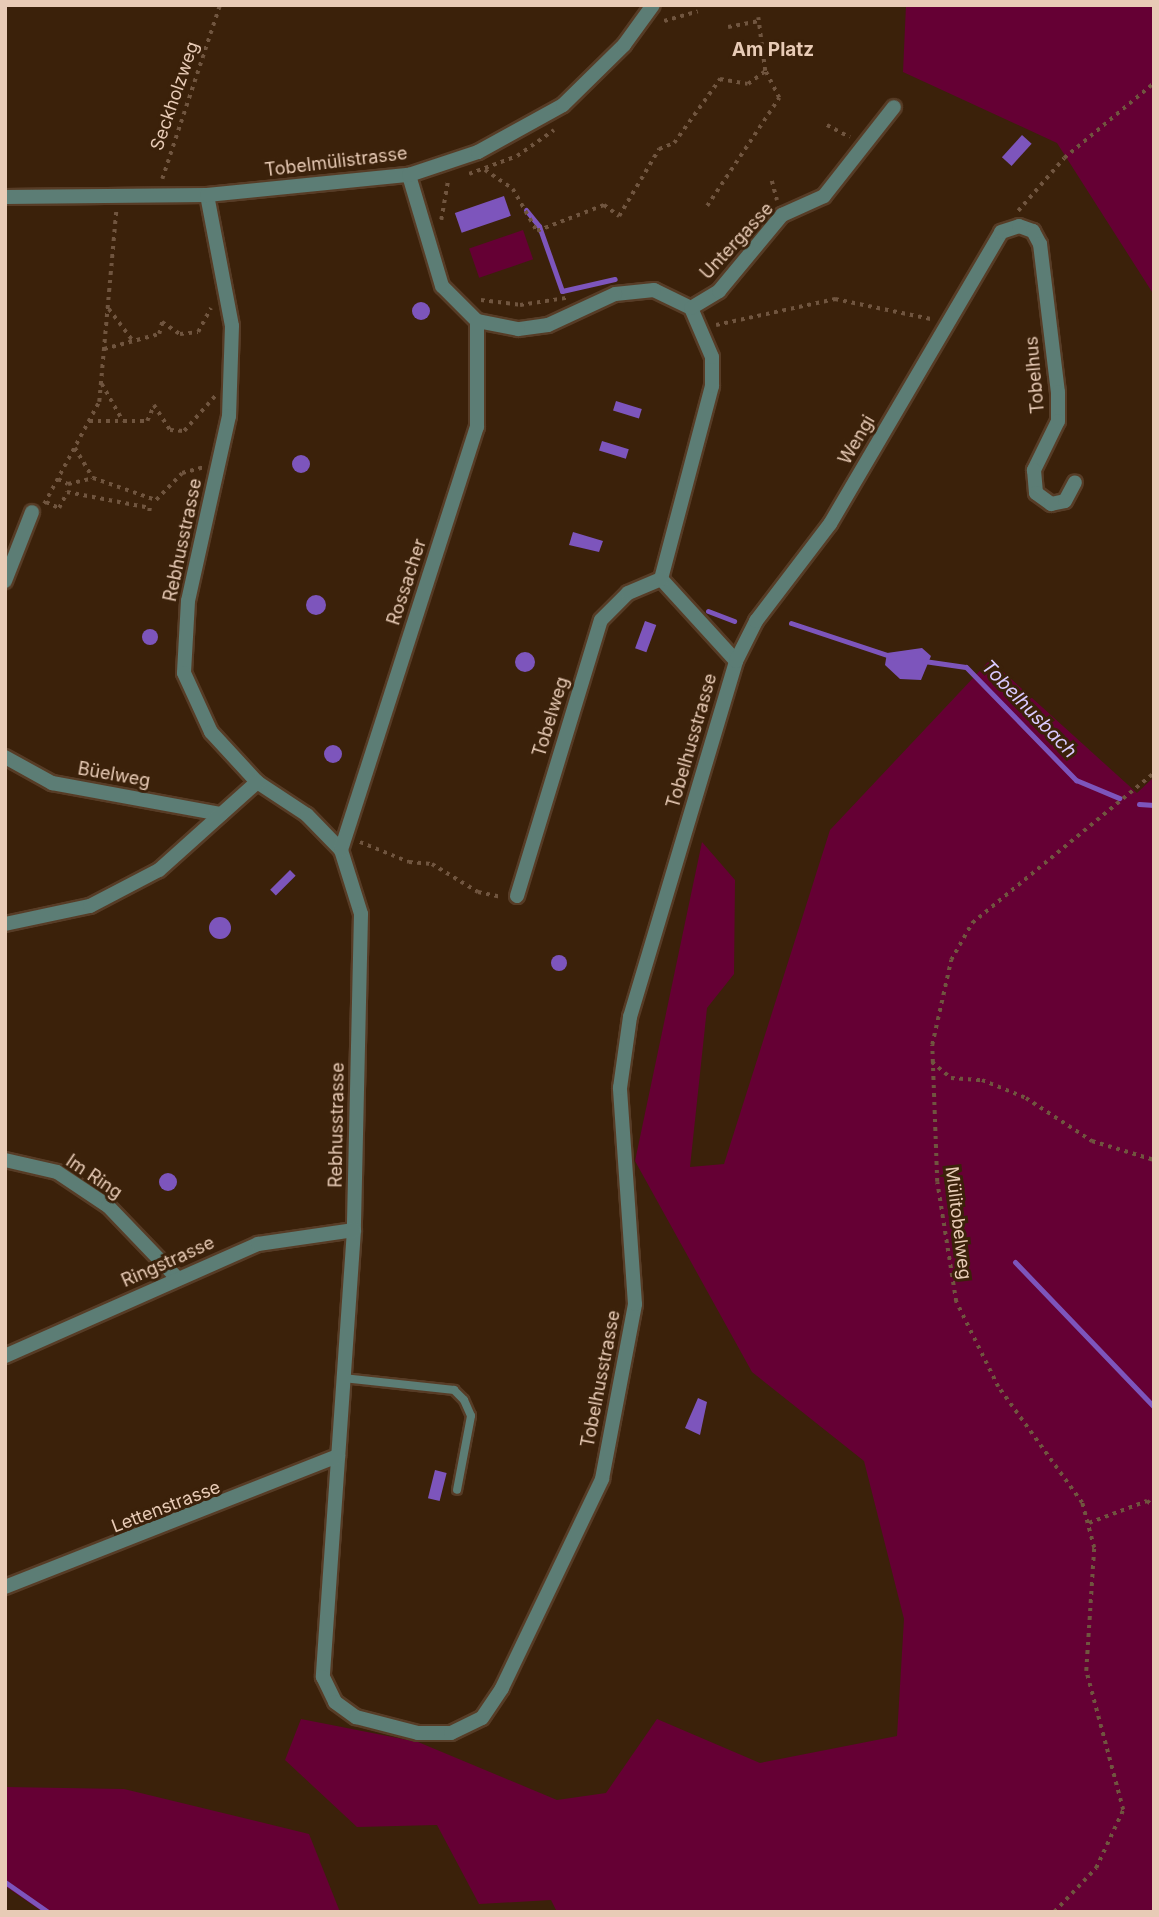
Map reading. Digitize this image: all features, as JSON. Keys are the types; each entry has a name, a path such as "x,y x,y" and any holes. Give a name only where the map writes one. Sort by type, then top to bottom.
{"street":[{"name":"Tobelmülistrasse","path":"5,197 206,195 409,175 478,152 563,105 624,45 653,5"},
{"name":"Untergasse","path":"691,309 719,291 782,215 824,196 894,107"},
{"path":"409,175 442,286 477,321 528,328 592,304 654,290 691,309 704,328 712,386 661,579"},
{"name":"Rebhusstrasse","path":"206,195 228,299 230,394 218,468 188,601 184,673 211,732 257,782 343,843 361,914 354,1230 323,1678 335,1702 356,1717 418,1733 451,1733 482,1717 602,1479"},
{"name":"Tobelhus","path":"1001,232 1019,226 1033,231 1040,244 1058,421 1034,470 1036,493 1051,504 1065,501 1075,482"},
{"name":"Wengi","path":"736,661 756,621 830,524 1001,232"},
{"name":"Rossacher","path":"343,843 477,427 477,321"},
{"path":"6,578 32,512"},
{"name":"Tobelhusstrasse","path":"602,1479 635,1304 620,1088 630,1017 736,661 661,579"},
{"name":"Tobelweg","path":"517,896 601,620 628,593 661,579"},
{"name":"Büelweg","path":"5,757 52,783 221,814"},
{"path":"5,924 90,906 159,870 257,782"},
{"name":"Im Ring","path":"5,1160 57,1172 108,1206 177,1278"},
{"name":"Ringstrasse","path":"5,1356 258,1244 354,1230"},
{"name":"Lettenstrasse","path":"5,1587 338,1456"}],"lane":[{"path":"343,1378 459,1395 471,1416 457,1490"}],"path":[{"name":"Seckholzweg","path":"156,195 220,5"},
{"path":"664,21 698,10"},
{"path":"656,31 668,13"},
{"path":"707,206 779,98 765,71 759,19 728,27"},
{"path":"485,170 513,189 537,231 549,231 604,205 619,216 659,149 674,143 720,79 748,84 765,71"},
{"path":"1001,232 1064,158 1154,83"},
{"path":"464,175 485,170 559,125"},
{"path":"440,232 442,191 453,178"},
{"path":"32,512 46,502 89,421 101,384 118,196"},
{"path":"476,298 520,304 558,297 592,304"},
{"path":"104,349 159,334 162,321 180,334 198,332 214,302 228,299"},
{"path":"704,328 835,299 947,324"},
{"path":"108,308 133,341"},
{"path":"101,384 123,421"},
{"path":"89,421 147,421 154,405 170,430 184,431 212,396 230,394"},
{"path":"75,448 93,478"},
{"path":"58,479 68,484 93,478 156,500 189,469 218,468"},
{"path":"46,502 59,508 67,492 150,508 149,516"},
{"name":"Mülitobelweg","path":"1054,1912 1096,1868 1123,1810 1086,1671 1094,1548 1090,1523 1058,1464 998,1387 956,1302 937,1181 931,1062 936,1005 951,960 972,923 1154,773"},
{"path":"343,843 409,862 432,864 478,892 517,896"},
{"path":"931,1062 951,1078 982,1080 1026,1098 1092,1141 1154,1160"},
{"path":"1090,1523 1147,1501 1154,1506"}],"shaded area":[{"path":"906,5 1154,5 1154,295 1057,143 903,72"},
{"path":"1022,135 1032,144 1012,166 1002,157"},
{"path":"504,196 511,216 462,233 455,213"},
{"path":"523,230 533,259 479,278 469,249"},
{"path":"417,302 425,302 430,311 428,318 417,320 412,315 412,307"},
{"path":"616,401 642,409 639,418 613,411"},
{"path":"602,441 629,449 626,459 599,451"},
{"path":"301,455 307,458 310,464 307,470 301,473 295,470 292,464 295,458"},
{"path":"573,532 603,541 599,552 569,545"},
{"path":"316,595 323,598 326,605 323,612 316,615 309,612 306,605 309,598"},
{"path":"645,621 656,625 646,652 635,648"},
{"path":"147,629 153,629 158,637 156,643 147,645 142,640 142,634"},
{"path":"922,648 931,656 921,680 900,679 885,665 887,653"},
{"path":"525,652 532,655 535,662 532,669 525,672 518,669 515,662 518,655"},
{"path":"990,660 1137,793 1154,777 1154,1912 557,1912 551,1900 479,1904 437,1825 357,1827 285,1760 301,1719 418,1742 557,1800 606,1793 657,1719 760,1763 897,1736 904,1619 864,1461 752,1372 635,1161 702,842 735,880 734,974 707,1008 690,1167 724,1164 830,830"},
{"path":"333,745 339,748 342,754 339,760 333,763 327,760 324,754 327,748"},
{"path":"290,870 296,876 276,895 270,890"},
{"path":"220,917 228,920 231,928 228,936 220,939 212,936 209,928 212,920"},
{"path":"559,955 567,963 559,971 551,963"},
{"path":"168,1173 174,1176 177,1182 174,1188 168,1191 162,1188 159,1182 162,1176"},
{"path":"698,1398 707,1402 700,1435 685,1428"},
{"path":"435,1470 447,1473 440,1501 428,1498"},
{"path":"5,1787 124,1789 309,1834 340,1912 43,1912 5,1886"}],"waterway":[{"name":"Tobelhusbach","path":"526,210 539,226 562,291 615,279"},
{"name":"Tobelhusbach","path":"708,611 734,621"},
{"name":"Tobelhusbach","path":"791,623 893,657"},
{"name":"Tobelhusbach","path":"924,661 966,667 1076,780 1119,798"},
{"name":"Tobelhusbach","path":"1139,804 1154,805"},
{"path":"1015,1262 1154,1407"},
{"path":"5,1882 48,1912"}],"district":[{"name":"Am Platz","path":"773,50"}]}
